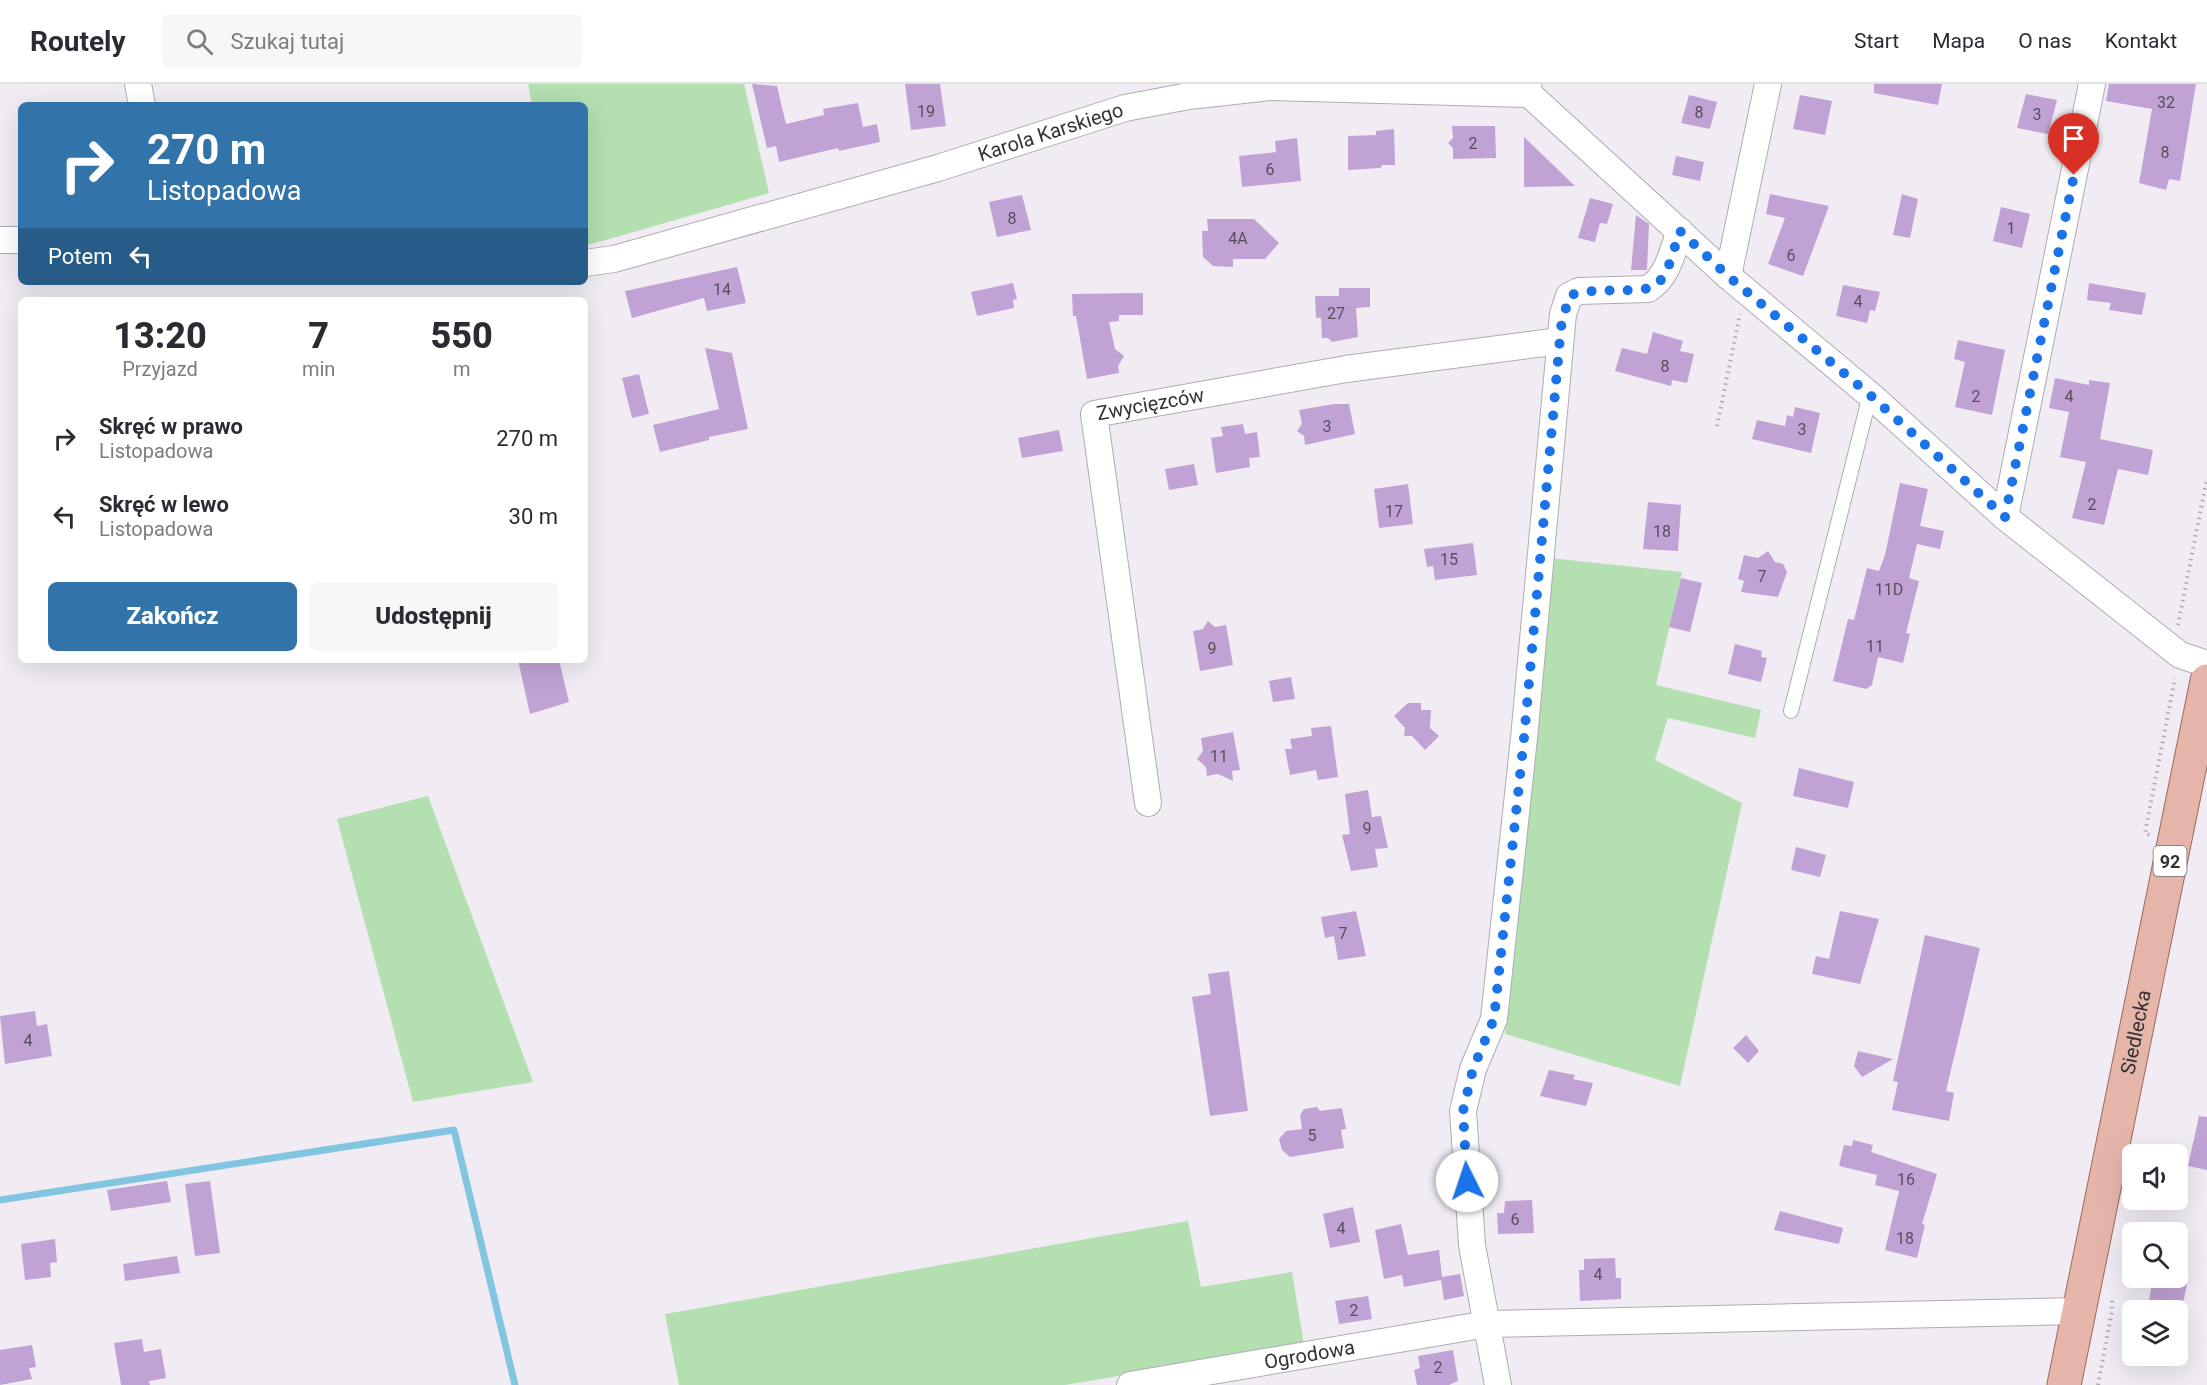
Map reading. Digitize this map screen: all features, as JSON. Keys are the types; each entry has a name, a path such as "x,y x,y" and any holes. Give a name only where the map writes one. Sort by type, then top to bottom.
{"main road":[{"name":"Siedlecka","path":"2064,1385 2203,723 2207,681"}],"street":[{"path":"138,84 141,102"},
{"path":"1728,276 1768,84"},
{"path":"2005,517 2092,84"},
{"name":"Karola Karskiego","path":"588,263 614,259 938,168 1125,108 1189,96 1270,87 1529,89"},
{"path":"1529,89 1728,276 1870,395 2005,517 2180,655 2207,664"},
{"path":"1498,1385 1472,1245 1463,1111 1473,1069 1494,1019 1524,738 1563,314 1569,296 1590,289 1648,289 1658,283 1665,273 1680,231"},
{"path":"0,240 18,240"},
{"name":"Zwycięzców","path":"1148,803 1094,414 1346,369 1560,341"},
{"name":"Ogrodowa","path":"1130,1385 1486,1324 2078,1311"}],"lane":[{"path":"1791,711 1870,395"}],"path":[{"path":"1717,426 1738,318 1753,296"}],"green space":[{"path":"528,84 744,84 769,193 588,245 588,102 531,102"},
{"path":"1550,558 1682,572 1656,685 1761,710 1755,738 1668,718 1655,760 1742,803 1680,1086 1505,1034"},
{"path":"428,796 533,1082 413,1102 337,819"},
{"path":"1188,1221 1201,1287 1292,1272 1304,1345 1065,1385 679,1385 665,1314"}],"building":[{"path":"752,84 777,86 786,124 824,115 823,109 858,103 863,127 877,124 880,142 839,151 838,148 779,162 776,146 767,148"},
{"path":"905,84 940,84 946,126 911,130"},
{"path":"1874,84 1942,84 1938,105 1874,93"},
{"path":"2109,84 2196,84 2180,181 2169,179 2166,190 2139,183 2152,109 2106,101"},
{"path":"2026,94 2057,100 2048,134 2017,128"},
{"path":"1689,95 1717,102 1710,129 1681,123"},
{"path":"1800,95 1832,101 1825,135 1793,129"},
{"path":"1452,126 1495,126 1496,158 1453,159 1453,148 1448,143 1453,138"},
{"path":"1394,129 1395,165 1348,170 1348,136 1376,135 1376,131"},
{"path":"1524,137 1575,186 1524,187"},
{"path":"1297,138 1301,181 1242,187 1239,156 1276,152 1275,141"},
{"path":"1676,156 1704,162 1700,181 1672,175"},
{"path":"1770,194 1829,206 1803,276 1768,264 1785,218 1766,214"},
{"path":"1902,194 1918,199 1910,238 1893,235"},
{"path":"1022,195 1031,230 997,237 989,202"},
{"path":"1590,198 1613,204 1607,224 1600,223 1595,242 1578,238"},
{"path":"2001,207 2030,214 2022,248 1993,241"},
{"path":"1636,215 1649,224 1647,270 1631,270"},
{"path":"1207,219 1254,219 1279,243 1265,259 1233,259 1233,267 1213,266 1203,257 1202,231 1208,231"},
{"path":"737,267 746,303 707,311 704,298 632,318 625,291"},
{"path":"1013,283 1017,299 1013,300 1014,308 977,316 971,292"},
{"path":"2089,283 2146,293 2142,315 2109,310 2111,303 2087,300"},
{"path":"1843,285 1880,292 1875,311 1870,310 1867,323 1836,316"},
{"path":"1339,288 1370,288 1370,307 1356,308 1358,337 1332,342 1328,338 1322,338 1321,318 1316,318 1315,296 1339,296"},
{"path":"1143,293 1143,315 1119,315 1119,321 1109,322 1115,349 1124,356 1118,366 1119,373 1087,379 1076,316 1073,316 1072,294"},
{"path":"1653,332 1683,341 1680,351 1694,354 1687,383 1672,380 1671,386 1615,371 1622,348 1647,354"},
{"path":"1958,340 2005,350 1992,415 1955,407 1965,362 1954,359"},
{"path":"705,348 732,353 748,429 709,437 709,440 660,452 653,425 719,409"},
{"path":"639,374 649,414 632,418 622,378"},
{"path":"2055,378 2089,385 2089,380 2110,383 2100,439 2153,450 2148,475 2118,469 2104,525 2072,518 2086,462 2060,457 2069,412 2049,408"},
{"path":"1349,404 1355,434 1305,445 1304,436 1297,431 1302,424 1299,410"},
{"path":"1795,407 1820,413 1811,453 1752,439 1757,420 1785,426 1787,415 1793,417"},
{"path":"1243,424 1245,434 1257,432 1260,457 1249,458 1250,467 1216,473 1211,438 1223,436 1221,427"},
{"path":"1059,430 1063,451 1022,458 1018,438"},
{"path":"1194,464 1198,485 1169,490 1165,469"},
{"path":"1900,483 1928,489 1920,526 1944,531 1940,549 1917,544 1909,578 1919,581 1906,633 1910,634 1903,663 1878,657 1872,685 1866,689 1833,681 1848,619 1854,620 1867,568 1879,571 1885,555"},
{"path":"1408,484 1413,524 1379,528 1374,489"},
{"path":"1648,502 1681,505 1678,551 1643,549"},
{"path":"1473,543 1477,575 1435,580 1433,566 1427,567 1424,549"},
{"path":"1768,551 1775,562 1783,564 1787,572 1778,597 1741,592 1744,581 1738,579 1744,555 1758,558"},
{"path":"1681,578 1702,583 1690,632 1669,627"},
{"path":"1208,621 1215,627 1226,625 1233,665 1200,671 1193,631 1203,629"},
{"path":"1735,644 1762,651 1761,657 1767,658 1761,682 1728,674"},
{"path":"519,663 560,663 569,702 530,714"},
{"path":"1291,677 1295,699 1273,702 1269,681"},
{"path":"1408,703 1421,703 1421,710 1431,710 1430,728 1439,736 1425,750 1412,736 1404,736 1405,728 1394,716"},
{"path":"1331,726 1338,777 1318,780 1316,770 1290,775 1285,749 1292,749 1290,739 1312,736 1311,728"},
{"path":"1233,732 1240,770 1232,771 1233,781 1218,774 1207,776 1206,767 1197,759 1203,751 1201,738"},
{"path":"1799,768 1854,782 1848,808 1793,796"},
{"path":"1368,790 1372,817 1381,816 1388,848 1375,849 1378,867 1351,871 1342,835 1350,834 1345,794"},
{"path":"1796,847 1826,855 1820,877 1791,870"},
{"path":"1356,911 1366,956 1338,960 1334,936 1325,938 1321,917"},
{"path":"1840,911 1879,919 1860,984 1812,974 1816,956 1829,959"},
{"path":"1925,935 1980,948 1946,1091 1954,1093 1949,1121 1892,1110 1898,1082 1893,1081"},
{"path":"1229,971 1248,1111 1210,1116 1192,997 1211,994 1208,974"},
{"path":"35,1011 37,1026 47,1024 52,1056 5,1064 0,1016"},
{"path":"1746,1035 1759,1051 1748,1063 1733,1048"},
{"path":"1858,1051 1893,1059 1862,1077 1854,1066"},
{"path":"1549,1070 1575,1075 1573,1079 1593,1083 1586,1106 1540,1096"},
{"path":"1317,1107 1320,1111 1342,1108 1346,1129 1341,1130 1344,1148 1290,1157 1282,1150 1279,1139 1286,1131 1302,1129 1300,1115 1304,1109"},
{"path":"2199,1116 2207,1117 2207,1170 2188,1166"},
{"path":"1853,1140 1873,1145 1871,1152 1937,1174 1922,1224 1925,1225 1917,1258 1885,1250 1899,1191 1875,1185 1877,1175 1839,1166 1844,1145 1852,1146"},
{"path":"167,1181 171,1202 111,1211 107,1190"},
{"path":"210,1181 220,1253 195,1256 185,1184"},
{"path":"1532,1200 1534,1233 1498,1234 1497,1213 1504,1213 1505,1201"},
{"path":"1353,1207 1360,1242 1330,1248 1323,1214"},
{"path":"1780,1211 1843,1228 1839,1244 1774,1230"},
{"path":"1401,1224 1408,1255 1439,1250 1442,1277 1460,1274 1464,1296 1444,1300 1441,1280 1404,1287 1402,1275 1384,1279 1375,1230"},
{"path":"55,1239 57,1262 50,1263 51,1277 25,1280 21,1244"},
{"path":"177,1256 180,1273 125,1281 123,1264"},
{"path":"1615,1258 1616,1278 1621,1278 1621,1299 1580,1301 1579,1270 1584,1270 1584,1259"},
{"path":"2151,1288 2186,1288 2184,1300 2149,1300"},
{"path":"1368,1296 1372,1319 1339,1324 1335,1301"},
{"path":"142,1339 144,1352 161,1349 166,1378 149,1381 150,1385 121,1385 114,1343"},
{"path":"32,1345 36,1367 29,1368 32,1379 0,1385 0,1350"},
{"path":"1453,1350 1458,1381 1449,1385 1417,1385 1414,1370 1420,1368 1418,1356"}],"waterway":[{"path":"0,1200 454,1130 515,1385"}],"route":[{"path":"1467,1181 1463,1111 1473,1069 1494,1019 1524,738 1561,327 1569,296 1590,289 1648,289 1658,283 1665,273 1680,231 1728,276 1870,395 2005,517 2074,175"}]}
